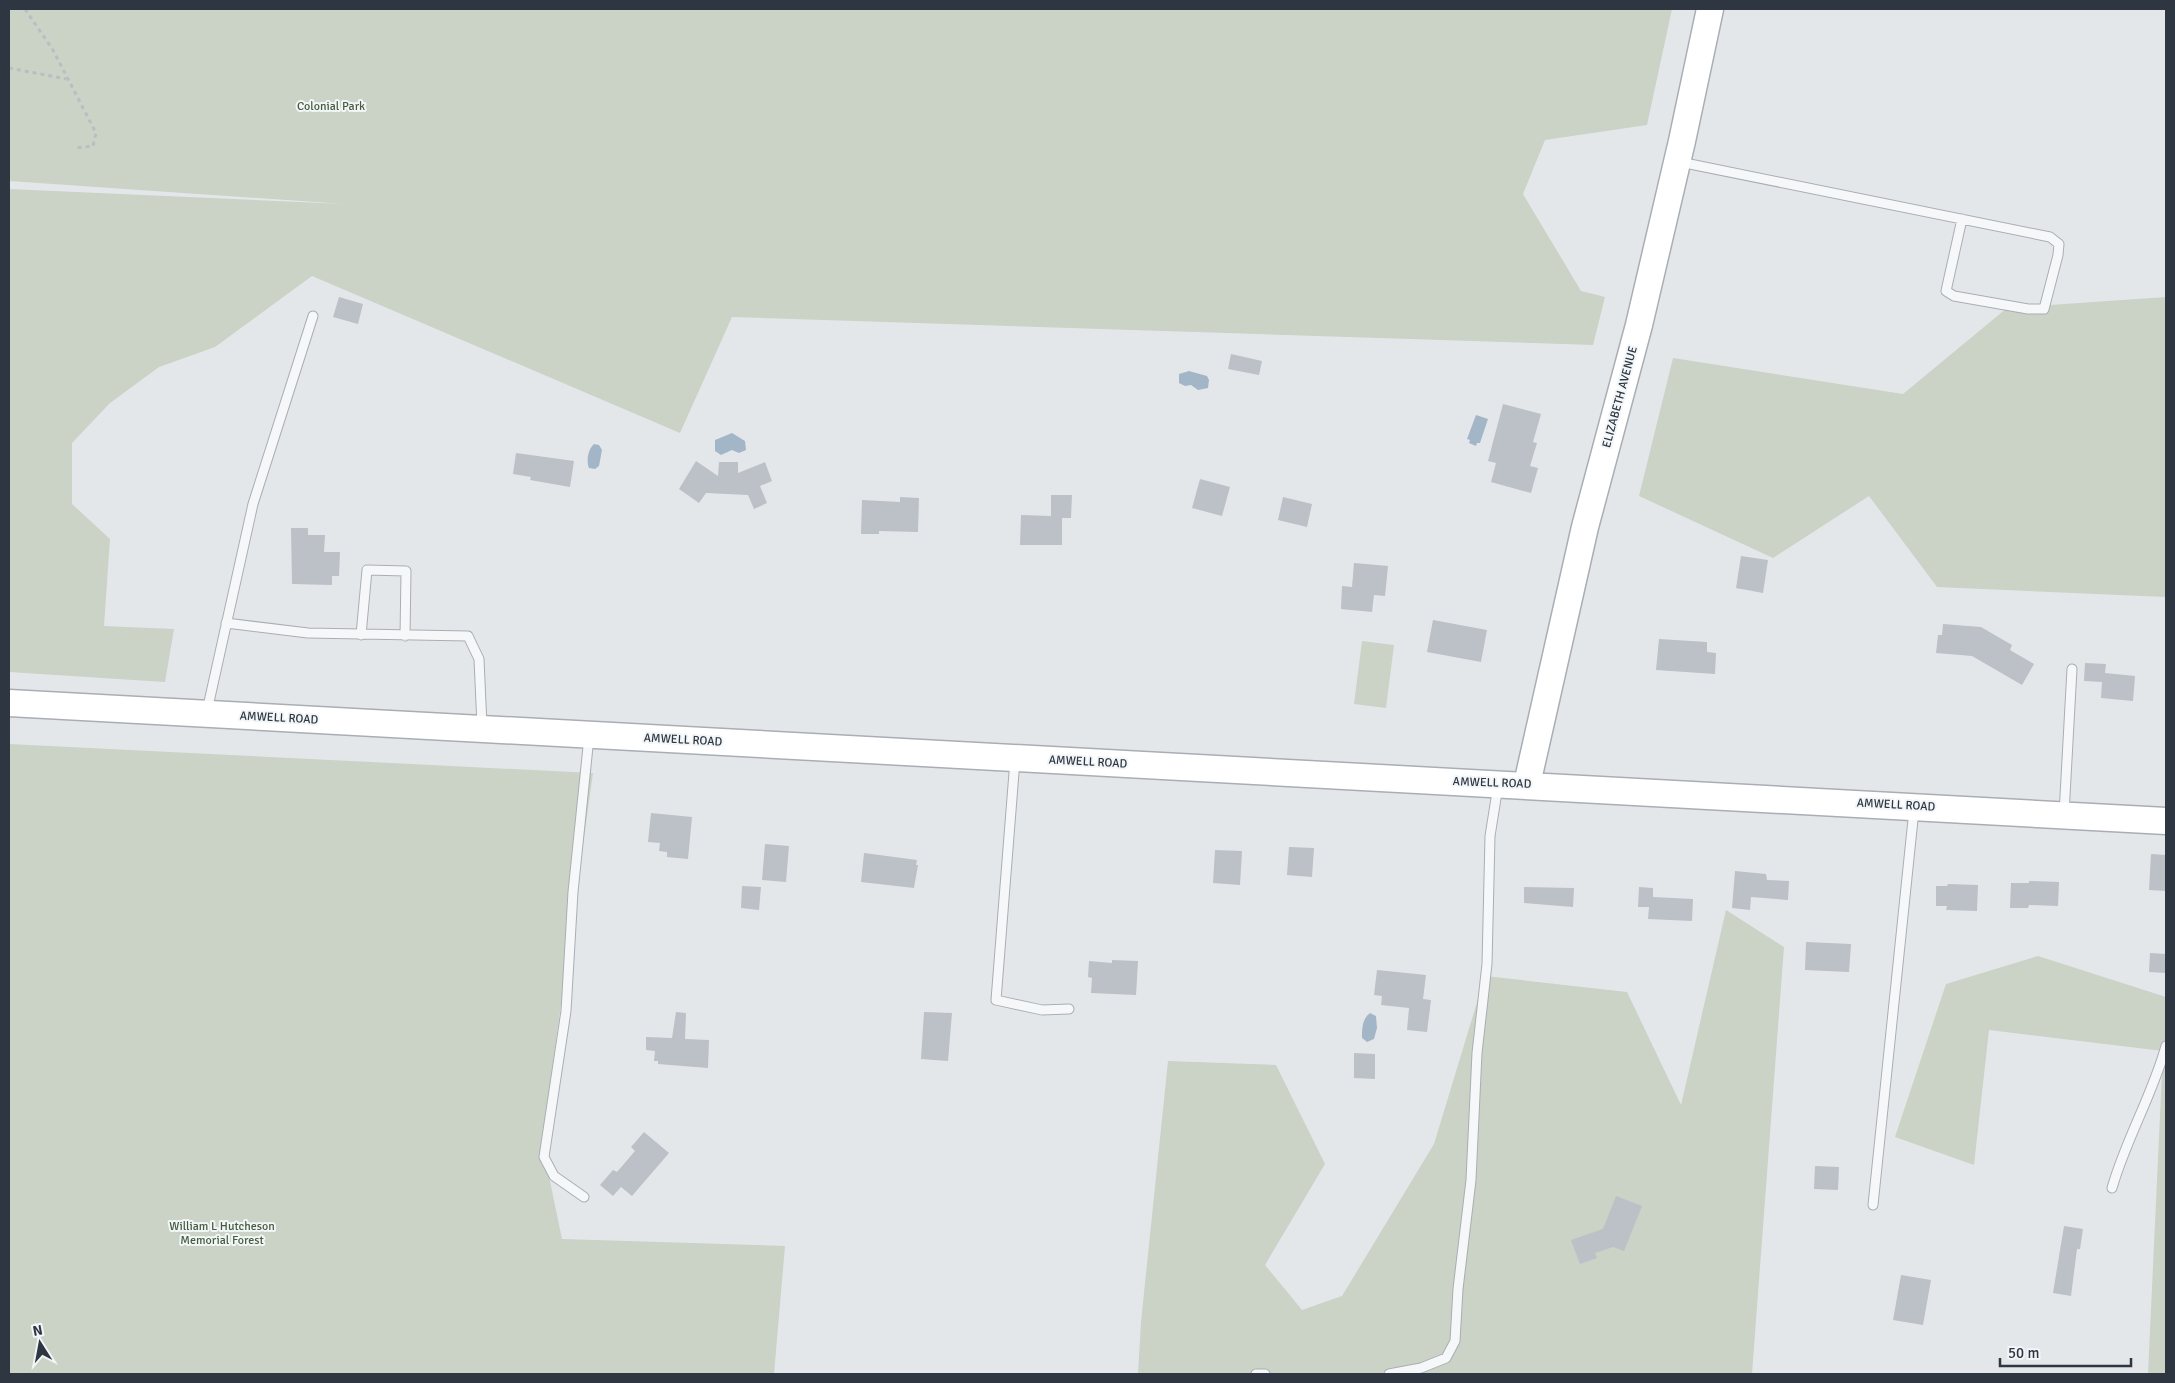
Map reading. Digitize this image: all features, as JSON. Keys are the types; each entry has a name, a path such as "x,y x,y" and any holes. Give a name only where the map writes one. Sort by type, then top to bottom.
{"main road":[{"name":"ELIZABETH AVENUE","path":"1526,784 1585,527 1639,325 1710,9"},
{"name":"AMWELL ROAD","path":"9,703 1526,784 2166,821"}],"lane":[{"path":"1677,161 1962,219 2050,237 2058,244 2058,255 2044,309 2028,310 1954,296 1946,291 1962,219"},
{"path":"206,714 253,504 313,316"},
{"path":"360,635 367,570 406,572 404,636"},
{"path":"226,623 308,633 468,636 478,659 482,729"},
{"path":"2064,814 2072,669"},
{"path":"584,1197 554,1176 544,1157 566,1011 574,892 589,735"},
{"path":"1015,758 996,1000 1042,1010 1069,1009"},
{"path":"1389,1374 1421,1368 1446,1358 1455,1341 1458,1289 1471,1180 1477,1053 1487,964 1490,836 1499,783"},
{"path":"1872,1206 1914,806"},
{"path":"2112,1188 2117,1171 2157,1080 2166,1046"},
{"path":"1256,1374 1265,1374"}],"path":[{"path":"25,9 52,50 96,138 93,146 76,148"},
{"path":"9,68 67,79"}],"green space":[{"name":"Colonial Park","path":"9,9 1672,9 1647,125 1545,140 1523,194 1581,291 1605,297 1593,345 732,317 680,433 312,276 215,347 159,367 110,403 72,443 72,504 110,539 104,626 174,629 165,682 9,672 9,189 345,204 9,181"},
{"path":"2166,297 2166,597 1937,587 1869,496 1773,558 1639,496 1673,358 1903,394 2007,308"},
{"path":"1362,641 1394,645 1386,708 1354,704"},
{"name":"William L Hutcheson Memorial Forest","path":"9,744 593,773 549,1091 545,1157 562,1239 785,1246 774,1374 9,1374"},
{"path":"1726,910 1784,947 1752,1374 1138,1374 1141,1322 1168,1061 1276,1065 1325,1164 1265,1265 1302,1310 1342,1296 1434,1144 1485,976 1627,992 1681,1105"},
{"path":"2038,956 2166,997 2166,1374 2148,1374 2163,1051 1989,1030 1974,1165 1895,1137 1946,984"}],"water":[{"path":"1189,371 1207,376 1209,380 1208,388 1198,390 1191,385 1185,386 1179,383 1179,374"},
{"path":"1476,415 1488,419 1480,443 1477,443 1476,446 1469,443 1470,440 1467,439"},
{"path":"732,433 745,441 746,450 739,453 732,450 721,455 715,451 715,440"},
{"path":"594,444 599,445 602,450 599,466 595,469 589,468 588,462 589,452"},
{"path":"1370,1013 1376,1016 1377,1028 1374,1039 1367,1042 1362,1038 1362,1028 1365,1018"}],"building":[{"path":"339,297 363,304 358,324 333,317"},
{"path":"1231,354 1262,361 1259,375 1228,369"},
{"path":"1503,404 1541,414 1533,442 1537,443 1530,466 1538,468 1531,493 1491,482 1496,463 1488,461"},
{"path":"516,453 574,461 570,487 530,480 531,477 513,474"},
{"path":"696,461 718,476 719,462 738,462 738,473 765,462 772,481 760,486 767,503 754,509 748,495 706,493 699,503 679,489"},
{"path":"1200,479 1230,487 1222,516 1192,508"},
{"path":"1051,495 1072,495 1071,518 1062,518 1062,545 1020,545 1021,515 1051,516"},
{"path":"900,497 919,498 918,532 879,531 879,534 861,534 862,500 900,502"},
{"path":"1283,497 1312,504 1307,527 1278,520"},
{"path":"291,528 308,528 308,535 325,535 324,552 340,552 339,576 332,576 332,585 292,584"},
{"path":"1741,556 1768,560 1763,593 1736,588"},
{"path":"1354,563 1388,566 1385,596 1374,595 1372,612 1341,609 1342,586 1352,587"},
{"path":"1433,620 1487,630 1481,662 1427,652"},
{"path":"1943,624 1981,627 2012,645 2010,650 2034,664 2022,685 1972,656 1936,653 1938,635 1942,635"},
{"path":"1659,639 1707,642 1707,652 1716,653 1715,674 1656,670"},
{"path":"2085,663 2106,664 2105,673 2135,676 2133,701 2101,698 2102,682 2084,681"},
{"path":"651,813 692,817 688,859 667,857 667,852 659,851 660,843 648,842"},
{"path":"765,844 789,846 786,882 762,880"},
{"path":"1289,847 1314,848 1312,877 1287,875"},
{"path":"1215,850 1242,851 1240,885 1213,883"},
{"path":"864,853 917,860 916,865 918,865 914,888 861,882"},
{"path":"2151,854 2166,855 2166,891 2149,890"},
{"path":"1735,871 1766,874 1767,880 1789,881 1788,900 1751,897 1750,910 1732,908"},
{"path":"2029,881 2059,882 2058,906 2029,905 2028,908 2010,908 2011,883 2029,883"},
{"path":"1948,884 1978,885 1977,911 1946,910 1947,906 1936,906 1936,886 1947,886"},
{"path":"742,886 761,887 759,910 741,908"},
{"path":"1524,887 1574,888 1573,907 1524,903"},
{"path":"1639,887 1653,888 1653,897 1693,899 1692,921 1648,919 1649,907 1638,907"},
{"path":"1806,942 1851,944 1849,972 1805,970"},
{"path":"2150,953 2166,954 2166,973 2149,972"},
{"path":"1112,960 1138,961 1136,995 1091,993 1092,978 1088,977 1089,961 1112,963"},
{"path":"1377,970 1426,975 1423,999 1431,1000 1427,1032 1407,1030 1409,1008 1381,1005 1382,996 1374,995"},
{"path":"676,1012 686,1013 685,1039 709,1040 708,1068 658,1064 658,1061 654,1061 655,1051 646,1050 646,1037 672,1038"},
{"path":"924,1012 952,1013 948,1061 921,1059"},
{"path":"1354,1053 1375,1054 1375,1079 1354,1078"},
{"path":"644,1132 669,1153 632,1196 621,1187 613,1196 600,1185 613,1170 617,1172 635,1151 631,1147"},
{"path":"1815,1166 1839,1167 1838,1190 1814,1189"},
{"path":"1616,1196 1642,1206 1624,1251 1613,1247 1595,1253 1597,1258 1580,1264 1571,1240 1603,1229"},
{"path":"2064,1226 2083,1229 2080,1249 2077,1249 2071,1296 2053,1293"},
{"path":"1901,1275 1931,1280 1923,1325 1893,1320"}]}
